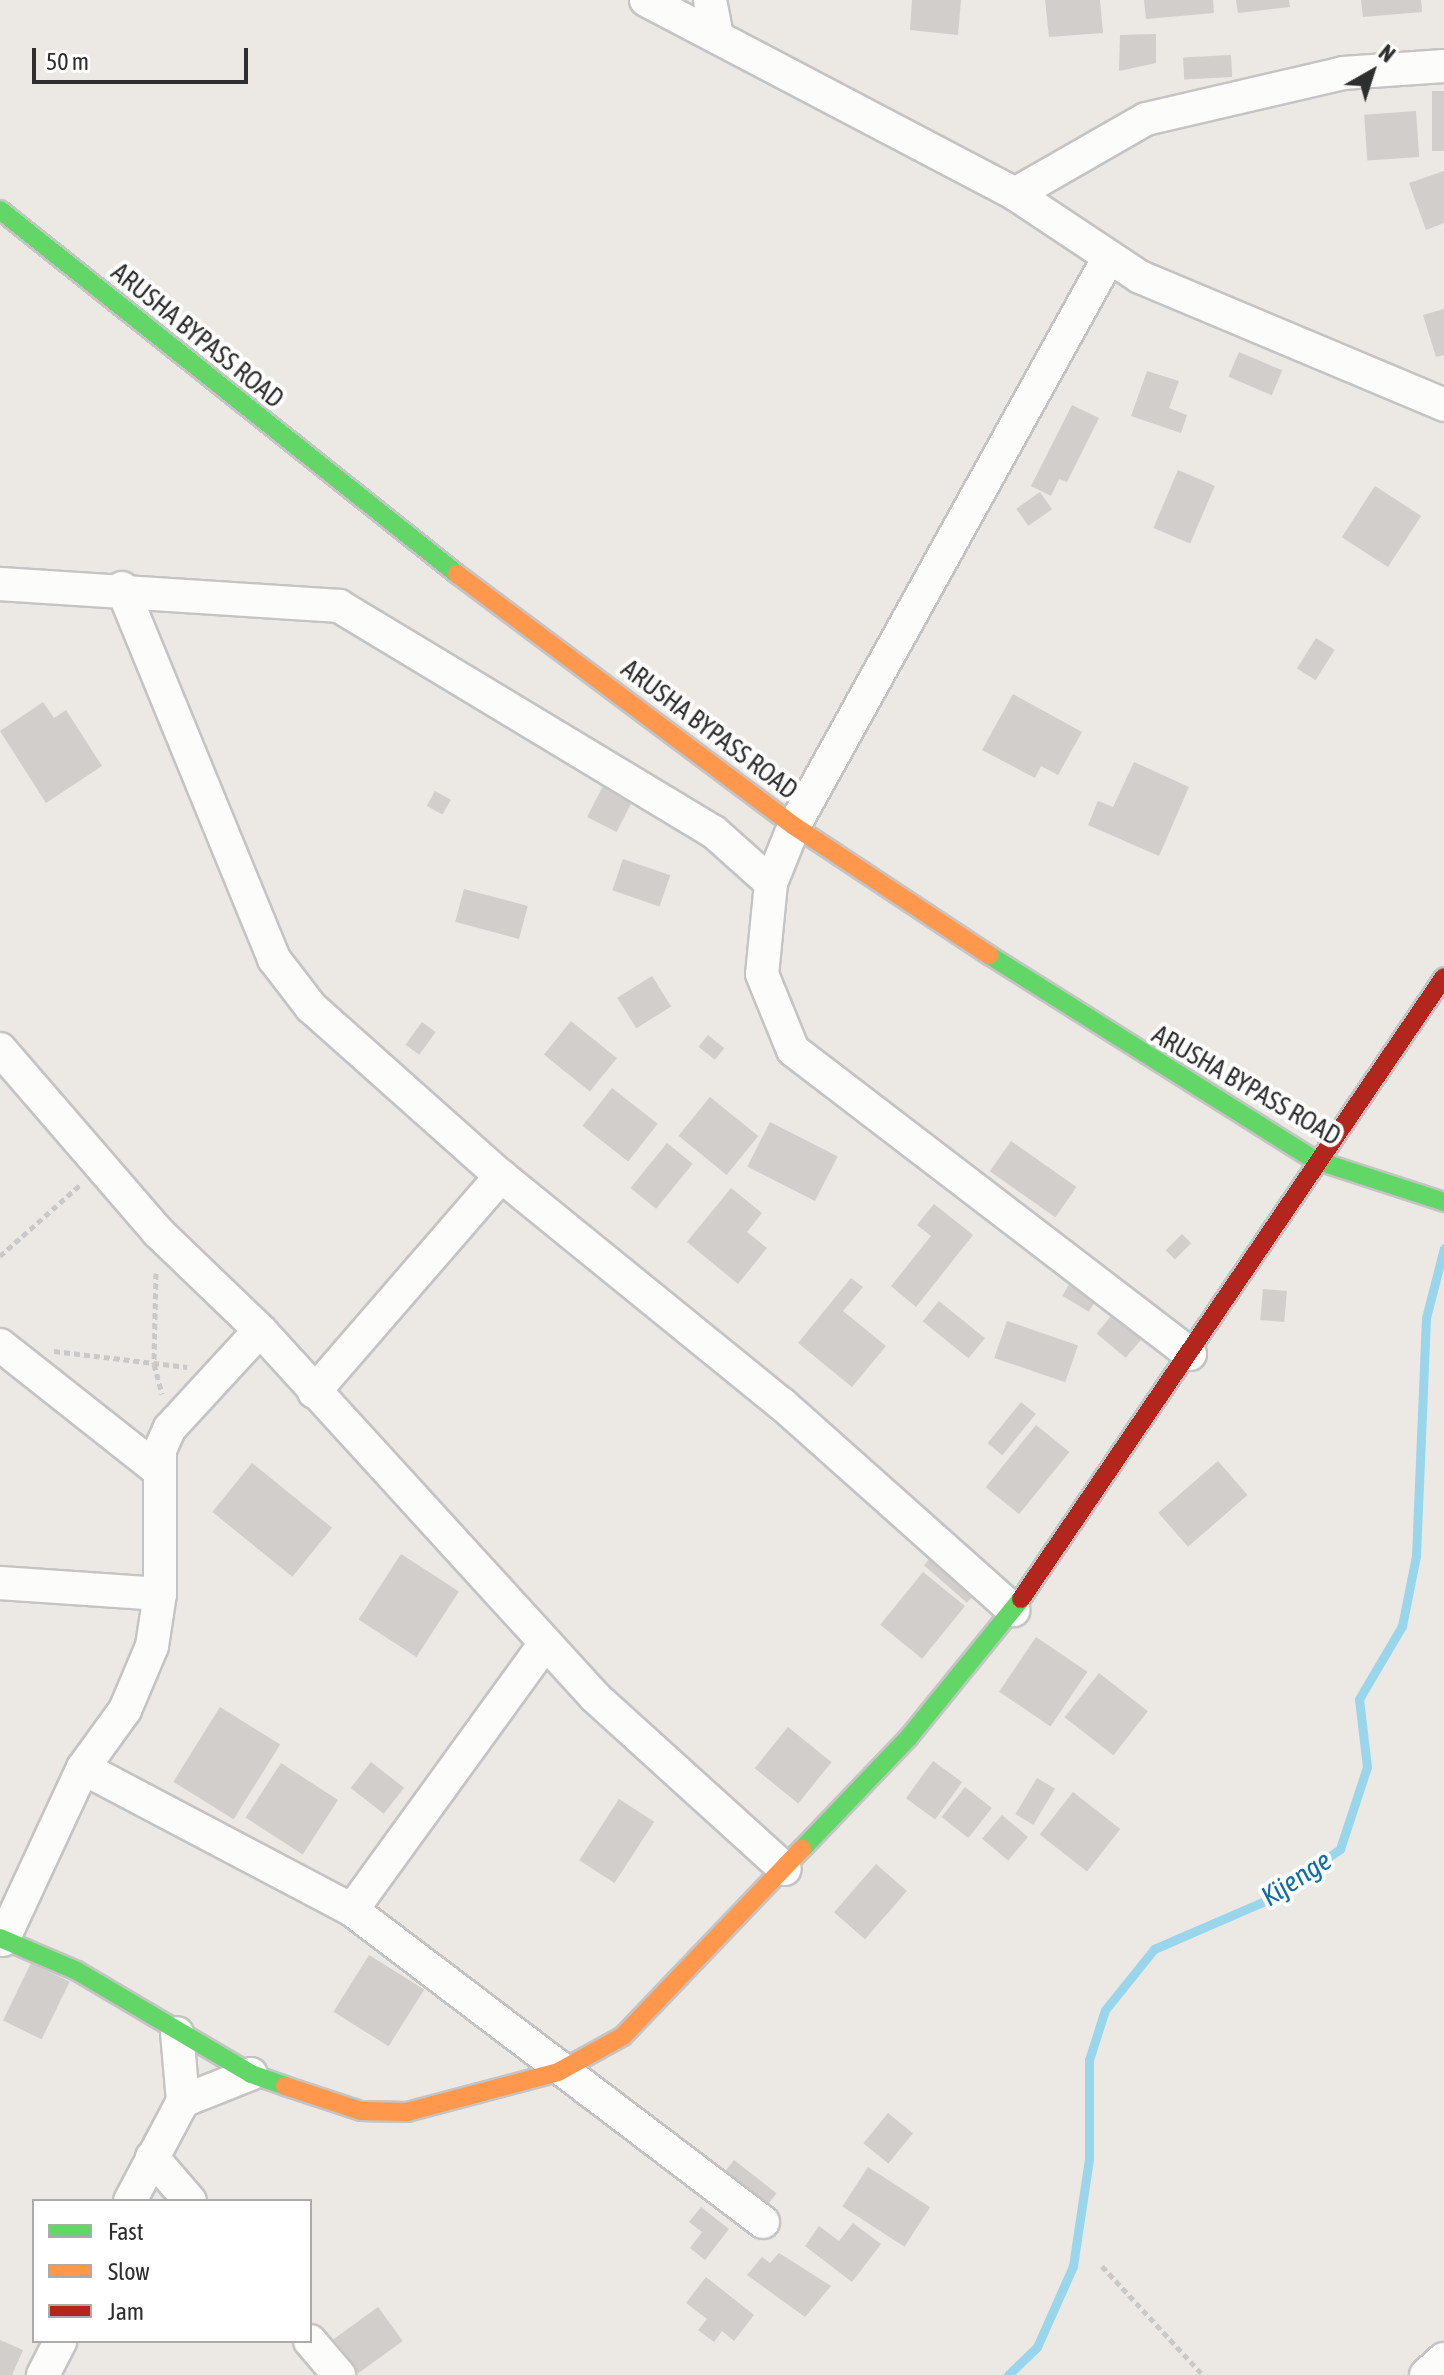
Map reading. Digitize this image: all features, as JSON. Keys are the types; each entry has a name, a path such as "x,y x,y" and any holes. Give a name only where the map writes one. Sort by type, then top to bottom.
{"street":[{"path":"646,0 1015,194 1108,259 1444,405"},
{"path":"710,0 717,37"},
{"path":"1015,194 1146,119 1343,73 1444,66"},
{"name":"ARUSHA BYPASS ROAD","path":"0,210 358,500 794,826 1152,1063 1315,1160 1444,1202"},
{"path":"1108,259 794,826 771,883 762,974 793,1050 1190,1354"},
{"path":"0,584 122,588 339,606 714,832 771,883"},
{"path":"122,588 274,959 354,1050 501,1176 782,1404 1013,1610"},
{"path":"260,1330 219,1370 170,1428 157,1469 160,1594 152,1646 125,1710 83,1768 1,1941 77,1971 177,2033 251,2074 361,2111 407,2112 558,2072 623,2036 909,1737 1013,1610 1190,1354 1315,1160 1413,1032 1444,977"},
{"path":"0,1049 158,1232 260,1330 545,1643 785,1869"},
{"path":"314,1392 501,1176"},
{"path":"7,1350 157,1469"},
{"path":"0,1583 160,1594"},
{"path":"352,1910 545,1643"},
{"path":"83,1768 352,1910 558,2072 763,2222"},
{"path":"131,2199 183,2101 177,2033"},
{"path":"183,2101 251,2074"},
{"path":"152,2157 188,2199"},
{"path":"43,2375 59,2343"},
{"path":"312,2343 339,2375"},
{"path":"1426,2375 1444,2359"}],"path":[{"path":"0,1256 105,1169"},
{"path":"158,1232 154,1364 170,1428"},
{"path":"7,1350 81,1349 154,1364 219,1370"},
{"path":"1102,2266 1203,2375"}],"building":[{"path":"912,0 961,0 958,35 910,30"},
{"path":"1045,0 1100,0 1103,33 1049,37"},
{"path":"1144,0 1213,0 1214,13 1146,19"},
{"path":"1236,0 1289,0 1290,7 1238,13"},
{"path":"1361,0 1421,0 1422,12 1363,17"},
{"path":"1156,34 1156,63 1119,71 1120,35"},
{"path":"1231,55 1232,77 1184,79 1183,58"},
{"path":"1432,91 1444,91 1444,151 1432,151"},
{"path":"1416,111 1419,157 1367,161 1364,115"},
{"path":"1444,171 1444,223 1426,230 1409,183"},
{"path":"1444,309 1444,355 1436,357 1423,315"},
{"path":"1239,352 1282,370 1272,395 1228,377"},
{"path":"1147,371 1179,381 1169,408 1187,415 1181,433 1131,416"},
{"path":"1072,405 1099,418 1067,482 1059,479 1051,496 1031,486"},
{"path":"1178,470 1215,486 1190,544 1153,528"},
{"path":"1375,486 1421,516 1388,567 1342,537"},
{"path":"1040,492 1052,509 1028,526 1016,509"},
{"path":"1316,638 1335,650 1316,680 1297,669"},
{"path":"1013,694 1082,732 1058,775 1041,766 1035,778 982,750"},
{"path":"43,702 54,718 66,710 102,766 46,803 0,731"},
{"path":"1134,762 1189,787 1159,856 1088,825 1098,801 1113,807"},
{"path":"604,784 633,799 617,832 587,817"},
{"path":"435,791 451,800 443,815 427,806"},
{"path":"623,859 670,875 660,906 612,890"},
{"path":"464,889 528,906 519,939 455,922"},
{"path":"652,976 671,1007 636,1028 617,998"},
{"path":"571,1021 617,1058 590,1092 544,1054"},
{"path":"422,1022 436,1032 419,1055 406,1045"},
{"path":"708,1035 724,1048 715,1060 699,1047"},
{"path":"612,1088 658,1124 628,1162 582,1126"},
{"path":"710,1097 758,1136 727,1175 679,1136"},
{"path":"770,1122 838,1157 815,1201 747,1167"},
{"path":"1011,1141 1077,1187 1055,1217 990,1171"},
{"path":"667,1143 693,1164 656,1209 630,1188"},
{"path":"731,1188 762,1213 747,1232 767,1248 738,1284 687,1242"},
{"path":"934,1204 973,1235 916,1307 891,1286 931,1236 917,1225"},
{"path":"1182,1234 1191,1243 1175,1259 1166,1250"},
{"path":"851,1278 863,1287 843,1311 886,1346 852,1387 798,1343"},
{"path":"1070,1283 1097,1299 1089,1312 1062,1296"},
{"path":"1263,1289 1287,1291 1284,1322 1260,1320"},
{"path":"939,1301 985,1338 968,1358 923,1321"},
{"path":"1112,1315 1141,1339 1126,1358 1097,1333"},
{"path":"1007,1321 1078,1345 1065,1382 994,1358"},
{"path":"1021,1402 1036,1414 1002,1455 988,1443"},
{"path":"1036,1425 1069,1452 1019,1514 986,1487"},
{"path":"1218,1461 1248,1495 1188,1547 1158,1513"},
{"path":"252,1463 332,1528 292,1577 212,1512"},
{"path":"939,1548 982,1585 967,1603 924,1565"},
{"path":"401,1554 459,1592 416,1657 359,1619"},
{"path":"923,1572 965,1606 922,1659 880,1625"},
{"path":"1036,1637 1087,1672 1050,1726 999,1692"},
{"path":"1099,1673 1148,1711 1113,1755 1065,1717"},
{"path":"220,1707 280,1745 234,1819 173,1782"},
{"path":"788,1727 832,1762 798,1803 755,1768"},
{"path":"933,1761 962,1782 935,1819 906,1798"},
{"path":"371,1762 404,1788 384,1814 351,1788"},
{"path":"281,1763 338,1800 303,1855 246,1818"},
{"path":"1037,1778 1055,1789 1033,1825 1015,1814"},
{"path":"965,1787 992,1808 968,1838 942,1817"},
{"path":"1073,1792 1120,1829 1087,1871 1040,1835"},
{"path":"619,1799 654,1822 614,1883 579,1860"},
{"path":"1002,1815 1028,1837 1008,1861 982,1839"},
{"path":"876,1864 907,1891 865,1939 834,1912"},
{"path":"369,1955 424,1989 389,2046 333,2012"},
{"path":"31,1963 70,1982 42,2039 3,2021"},
{"path":"888,2113 913,2133 888,2163 863,2143"},
{"path":"734,2160 777,2193 762,2212 719,2179"},
{"path":"868,2167 930,2207 904,2247 842,2206"},
{"path":"701,2207 729,2229 705,2260 690,2248 702,2232 689,2222"},
{"path":"853,2223 881,2244 852,2282 805,2246 819,2226 839,2241"},
{"path":"779,2253 831,2286 805,2317 747,2275 762,2257 770,2263"},
{"path":"706,2277 754,2315 734,2341 722,2331 714,2342 698,2330 707,2319 686,2303"},
{"path":"378,2307 403,2341 358,2373 334,2339"},
{"path":"0,2340 23,2350 12,2375 0,2375"}],"waterway":[{"name":"Kijenge","path":"1008,2375 1037,2347 1073,2266 1089,2159 1089,2060 1105,2010 1154,1949 1267,1900 1340,1849 1367,1767 1359,1699 1402,1626 1416,1556 1426,1318 1444,1248"}],"traffic: fast":[{"path":"0,210 457,574"},
{"path":"989,955 1315,1160 1444,1202"},
{"path":"802,1849 909,1737 1021,1599"},
{"path":"0,1938 77,1971 251,2074 285,2086"}],"traffic: slow":[{"path":"457,574 794,826 989,955"},
{"path":"285,2086 361,2111 407,2112 558,2072 623,2036 802,1849"}],"traffic: jam":[{"path":"1021,1599 1444,977"}]}
